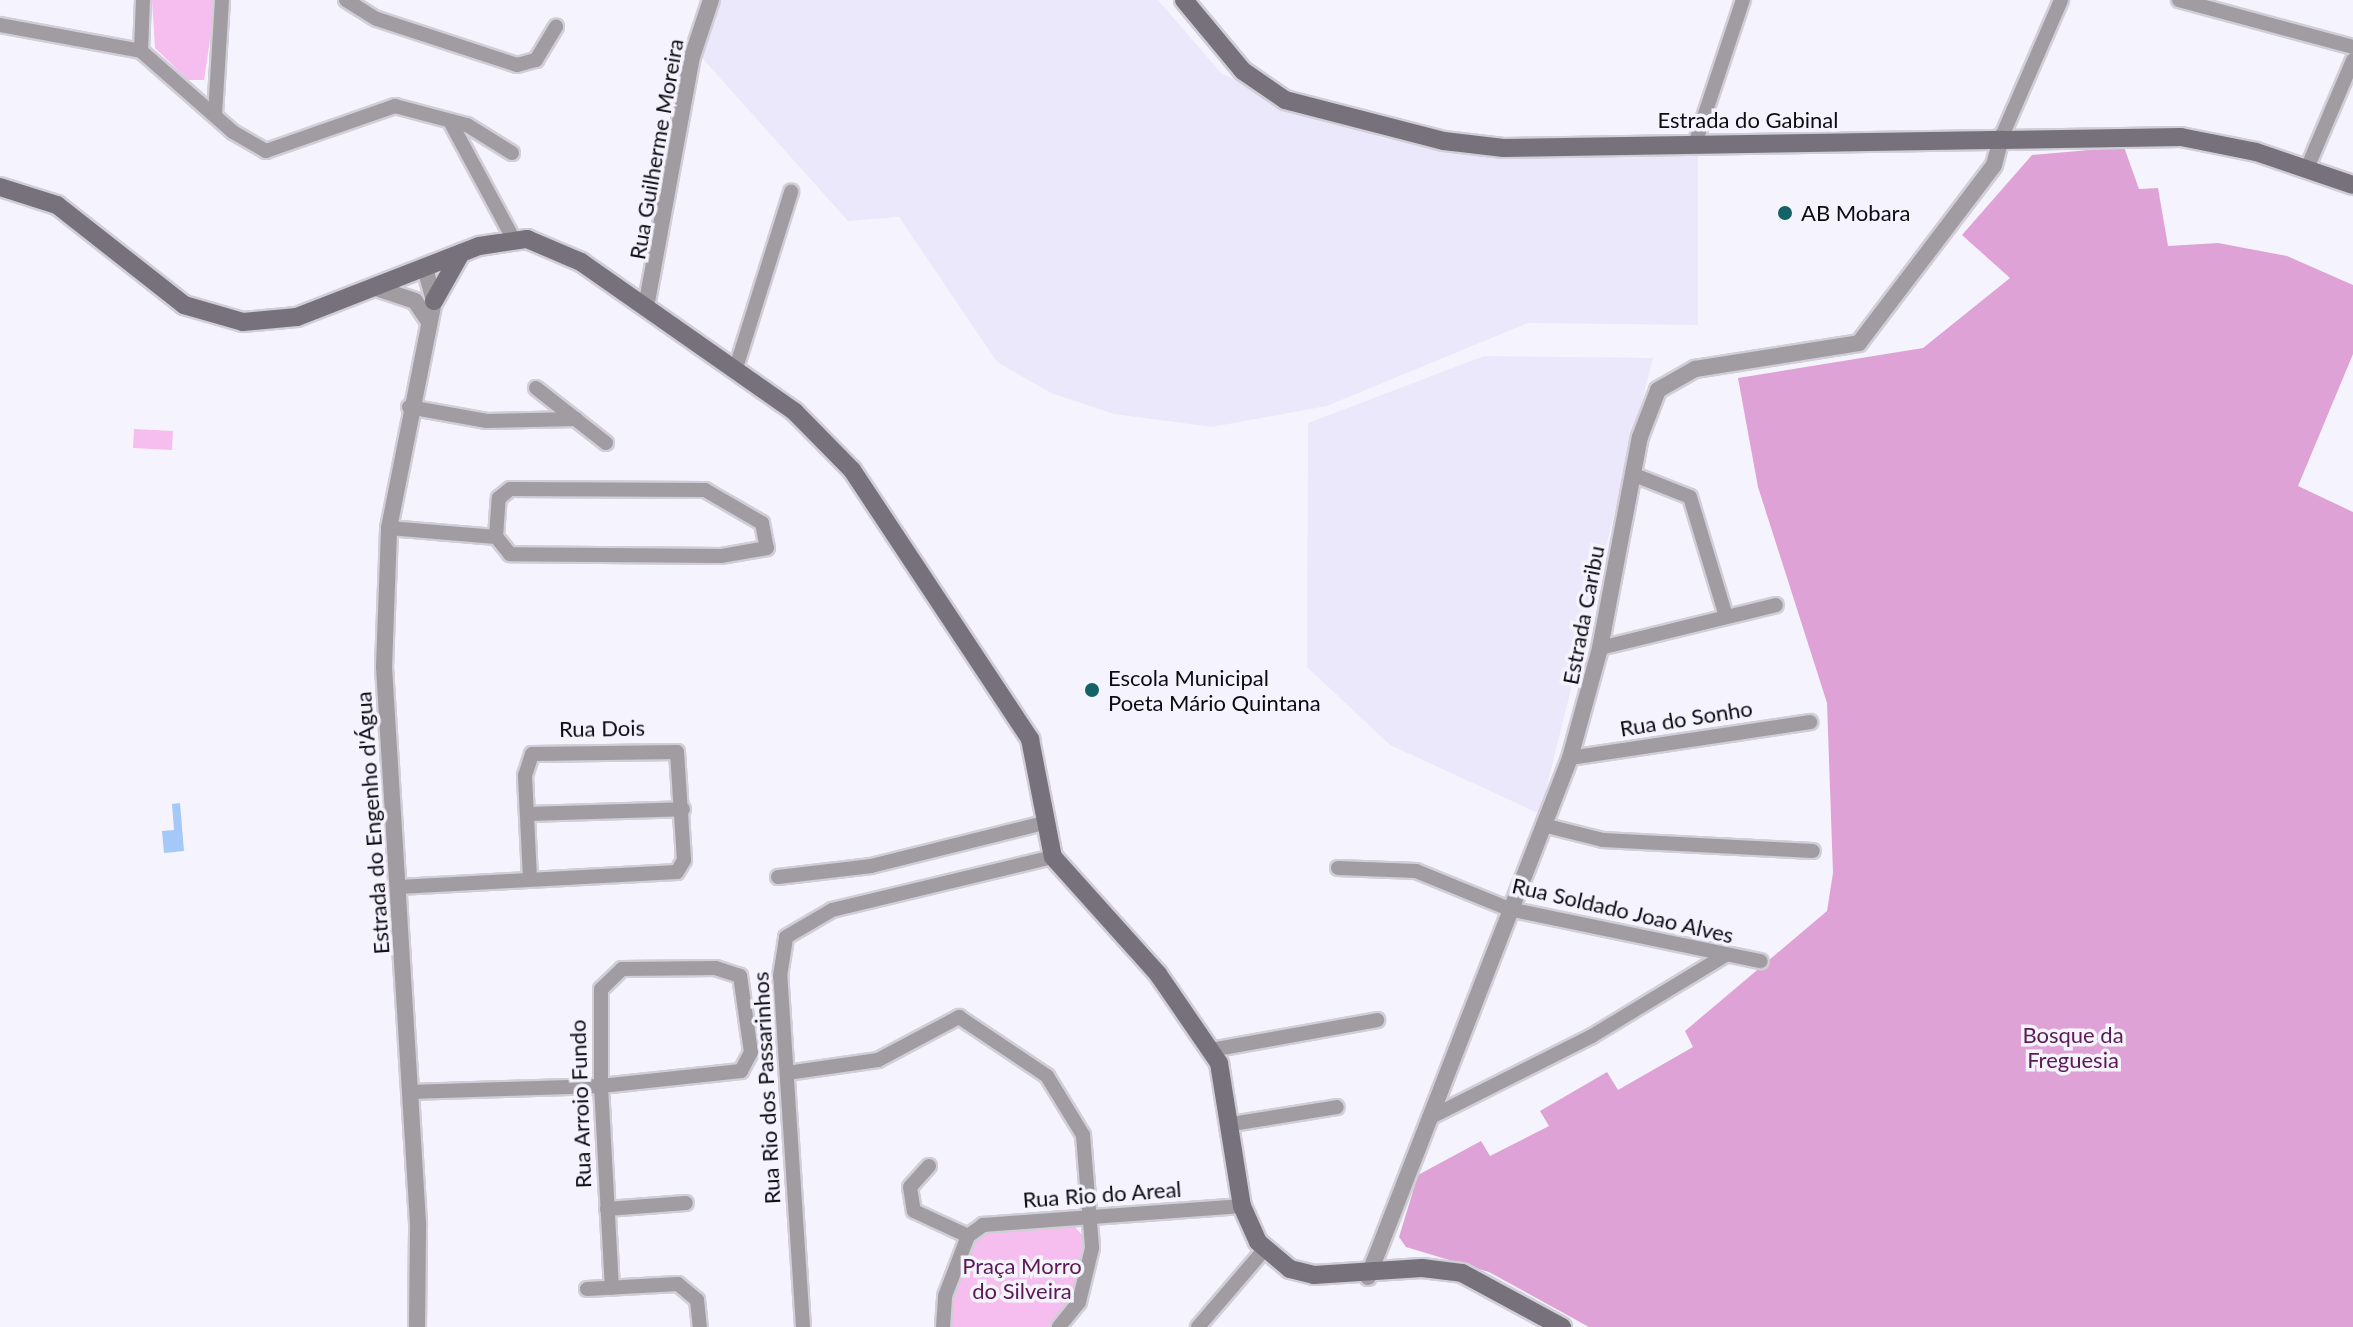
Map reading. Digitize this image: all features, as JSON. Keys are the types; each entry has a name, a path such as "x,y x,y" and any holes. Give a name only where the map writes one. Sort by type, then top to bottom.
{"main road":[{"name":"Estrada do Gabinal","path":"1184,0 1243,71 1319,114 1504,148 2002,136 2181,137 2308,166 2353,185"},
{"path":"0,187 57,205 157,290 213,316 267,322 376,288 461,253 513,238 581,262 735,371 827,439 852,470 1030,739 1043,823 1053,857 1158,974 1211,1050 1232,1124 1242,1206 1264,1250 1290,1269 1368,1277 1422,1268 1462,1273 1562,1327"},
{"path":"434,301 461,253"}],"street":[{"path":"141,51 143,0"},
{"path":"215,114 222,0"},
{"path":"346,0 377,19 517,65 536,60 556,27"},
{"name":"Rua Guilherme Moreira","path":"646,307 692,57 711,0"},
{"path":"1695,144 1743,0"},
{"path":"2002,136 2061,0"},
{"path":"2179,0 2353,47"},
{"path":"0,25 141,51 215,114 266,151 395,106 480,130 512,153"},
{"path":"2308,166 2353,60"},
{"path":"451,123 513,238"},
{"name":"Estrada Caribu","path":"1368,1277 1570,758 1600,648 1632,474 1648,409 1674,379 1717,364 1837,351 1872,332 1994,165 2002,136"},
{"path":"735,371 791,192"},
{"path":"425,268 434,301"},
{"path":"376,288 415,301 428,320"},
{"name":"Estrada do Engenho d'Água","path":"417,1327 399,887 384,667 389,528 409,407 434,301"},
{"path":"536,388 606,443"},
{"path":"409,407 487,421 576,419"},
{"path":"1632,474 1690,497 1726,616"},
{"path":"389,528 496,537 510,554 755,555 769,538 738,504 705,490 555,489 503,492 496,537"},
{"path":"1600,648 1776,605"},
{"name":"Rua do Sonho","path":"1570,758 1810,722"},
{"name":"Rua Dois","path":"399,887 677,872 684,860 677,752 541,751 527,761 530,878"},
{"path":"527,814 683,809"},
{"path":"778,877 860,868 1043,823"},
{"path":"1543,825 1603,840 1813,851"},
{"name":"Rua Rio dos Passarinhos","path":"803,1327 781,951 800,924 1053,857"},
{"name":"Rua Soldado Joao Alves","path":"1338,868 1416,871 1509,909 1724,956 1761,961"},
{"path":"1429,1118 1592,1036 1724,956"},
{"name":"Rua Arroio Fundo","path":"601,1086 730,1074 748,1065 751,1052 740,976 716,968 622,969 601,989 601,1086 612,1288"},
{"path":"787,1073 878,1060 959,1017 1066,1096 1083,1135 1089,1277 1059,1327"},
{"path":"1211,1050 1377,1020"},
{"path":"409,1092 601,1086"},
{"path":"1232,1124 1337,1107"},
{"path":"929,1166 910,1187 914,1211 968,1236 945,1296 943,1327"},
{"path":"607,1209 686,1203"},
{"name":"Rua Rio do Areal","path":"968,1236 983,1225 1242,1206"},
{"path":"1198,1327 1264,1250"},
{"path":"587,1289 678,1284 697,1300 700,1327"}],"shaded area":[{"path":"720,0 1158,0 1222,74 1382,138 1514,159 1698,156 1698,325 1528,323 1327,406 1212,427 1114,414 1051,393 997,362 899,217 848,221 702,58"},
{"path":"1484,356 1653,358 1540,814 1390,745 1307,667 1308,423"}],"green space":[{"path":"152,0 216,0 204,80 188,80 155,48"},
{"name":"Bosque da Freguesia","path":"2124,147 2139,189 2158,188 2168,246 2218,243 2287,256 2353,285 2353,354 2298,486 2353,512 2353,1327 1589,1327 1489,1272 1406,1247 1399,1237 1418,1175 1481,1141 1490,1156 1549,1126 1540,1111 1607,1072 1618,1090 1693,1047 1685,1031 1827,911 1833,873 1827,703 1758,487 1738,378 1923,348 2010,278 1962,235 2032,155"},
{"path":"134,429 173,431 172,450 133,448"},
{"name":"Praça Morro do Silveira","path":"1072,1224 1088,1241 1079,1294 1053,1327 952,1327 952,1303 978,1235"}],"water":[{"path":"180,803 184,851 164,853 162,831 174,830 172,804"}],"place":[{"name":"AB Mobara","path":"1785,213"},
{"name":"Escola Municipal Poeta Mário Quintana","path":"1092,690"}]}
